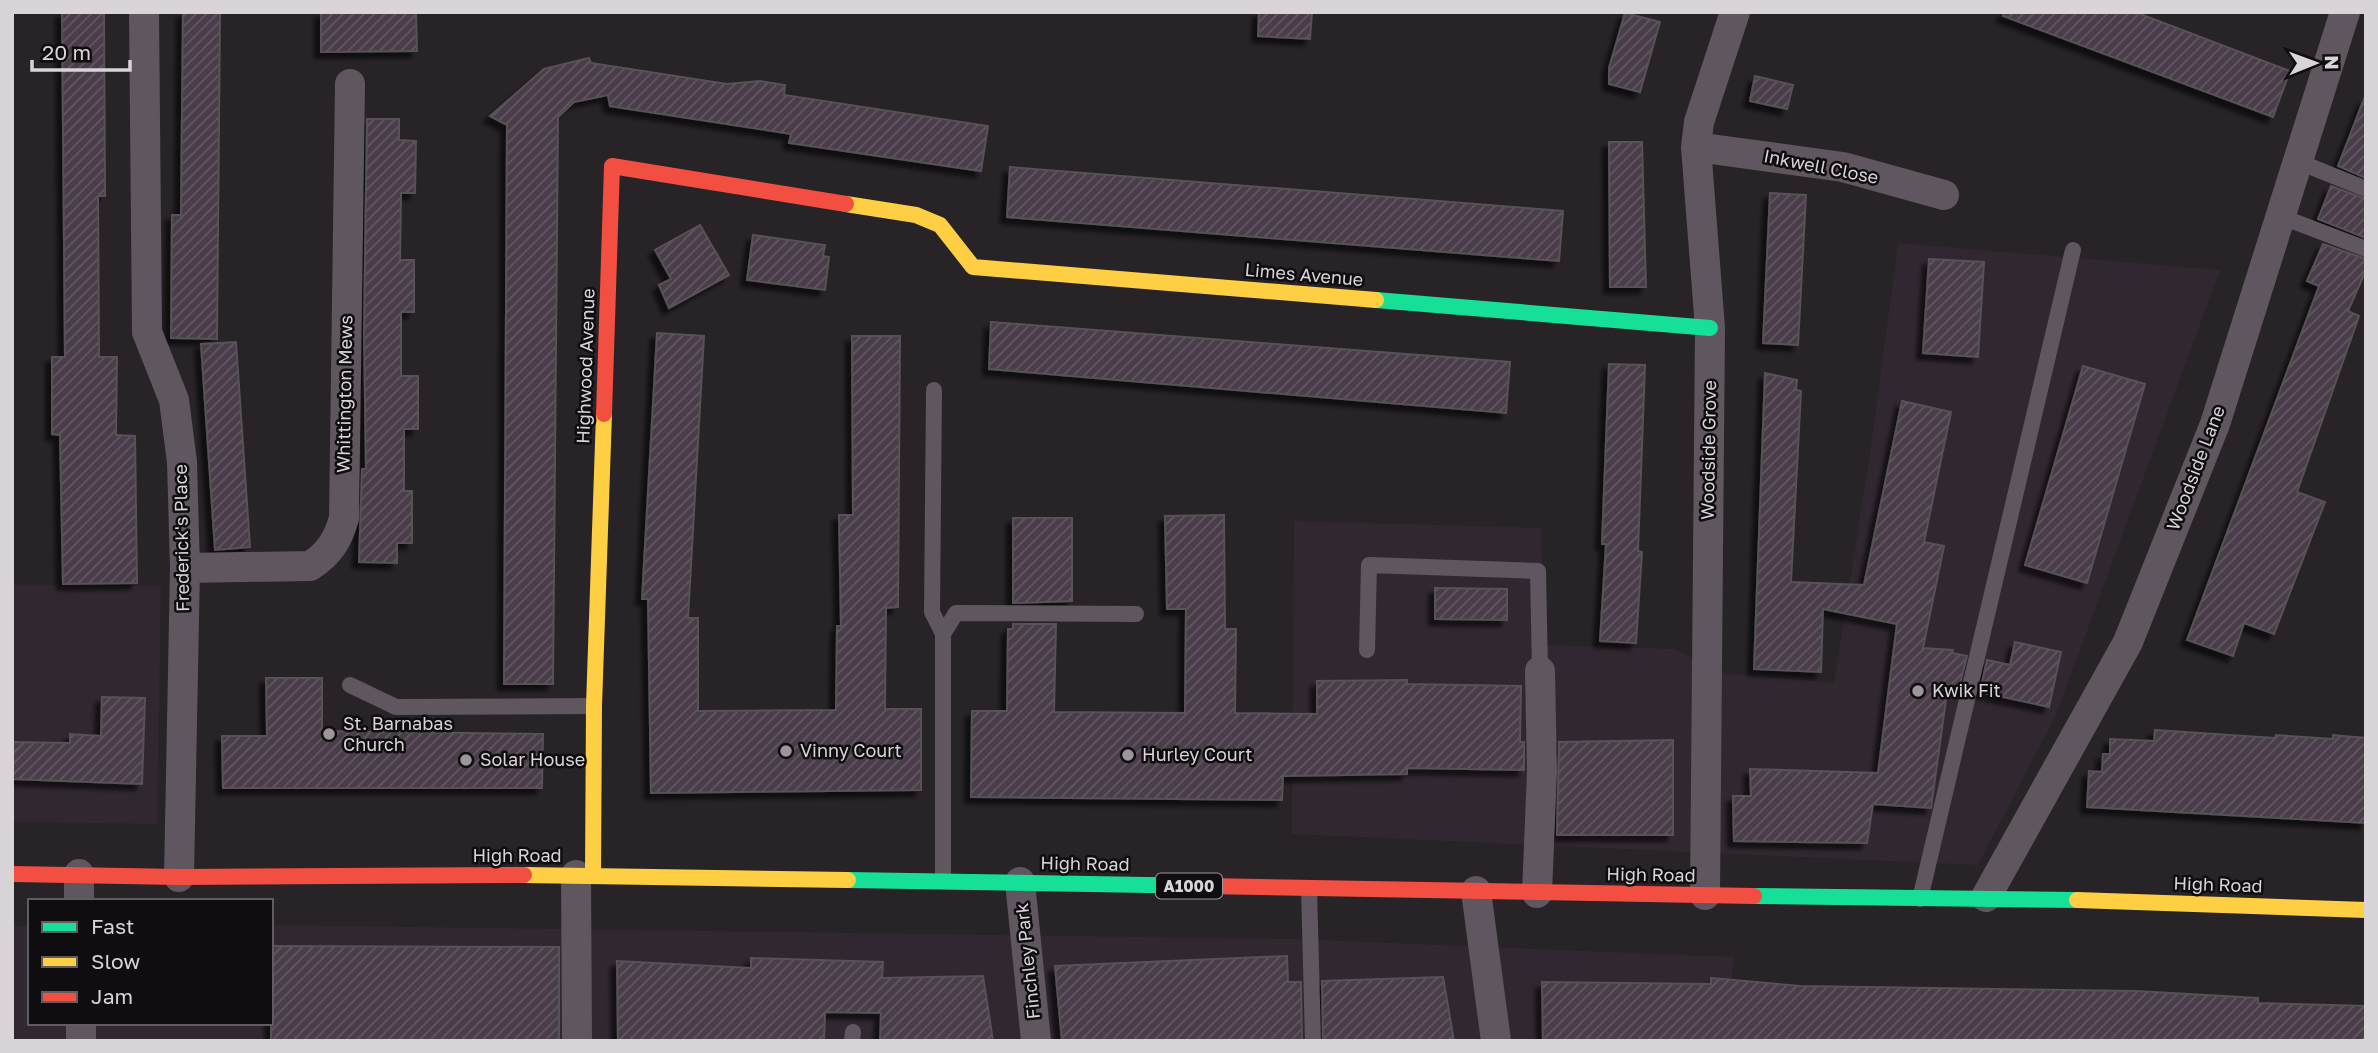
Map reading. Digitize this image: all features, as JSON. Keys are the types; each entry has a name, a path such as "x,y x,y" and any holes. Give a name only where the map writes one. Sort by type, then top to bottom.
{"main road":[{"name":"Highwood Avenue","path":"585,875 594,706 612,166 916,215"},
{"name":"Limes Avenue","path":"916,215 940,225 973,267 1710,328"},
{"name":"High Road","path":"12,874 79,887 178,877 585,875 1537,893 1920,899 1986,897 2366,909"}],"street":[{"name":"Frederick's Place","path":"144,12 146,332 174,400 182,462 185,568 178,877"},
{"name":"Woodside Grove","path":"1705,895 1710,328 1696,147 1699,122 1735,12"},
{"name":"Woodside Lane","path":"1986,897 2128,642 2215,424 2345,12"},
{"name":"Whittington Mews","path":"185,568 310,566 324,557 339,538 344,518 350,84"},
{"name":"Inkwell Close","path":"1696,147 1843,167 1944,195"},
{"path":"1537,893 1542,772 1540,671"},
{"path":"578,1041 585,875"},
{"name":"Finchley Park","path":"1020,882 1036,1041"},
{"path":"1476,891 1496,1041"}],"lane":[{"path":"2299,162 2366,189"},
{"path":"2282,217 2366,249"},
{"path":"1920,899 2073,250"},
{"path":"934,390 932,612 943,634 943,881"},
{"path":"1367,650 1369,565 1538,571 1540,671"},
{"path":"943,634 956,613 1136,614"},
{"path":"350,685 396,707 594,706"},
{"path":"1309,888 1313,1041"}],"shaded area":[{"path":"1898,243 2220,270 2056,715 1978,865 1292,834 1294,521 1541,528 1545,645 1675,649 1720,673 1834,683 1870,453"},
{"path":"12,585 161,586 157,824 12,822"},
{"path":"273,925 1295,939 1734,957 1726,1041 12,1041 12,926 28,926 28,1025 273,1025"}],"building":[{"path":"62,12 104,12 105,196 98,196 99,357 117,357 116,435 135,436 137,583 63,584 60,435 52,434 52,357 65,357"},
{"path":"183,12 220,12 217,339 171,338 172,215 181,215"},
{"path":"321,12 416,12 417,51 321,52"},
{"path":"1259,12 1312,12 1310,39 1258,36"},
{"path":"2004,12 2135,12 2290,71 2273,117 2003,16"},
{"path":"1625,13 1660,22 1640,92 1609,84 1609,68"},
{"path":"589,58 591,63 727,84 760,81 785,85 784,95 988,126 981,171 789,143 791,134 610,106 608,95 574,102 558,117 553,684 504,684 507,125 490,116 544,69"},
{"path":"1755,76 1793,85 1787,109 1750,101"},
{"path":"2364,99 2366,100 2366,178 2338,166"},
{"path":"367,119 399,119 399,140 416,141 415,193 401,193 400,260 414,260 414,312 401,312 401,376 418,376 418,429 404,429 404,491 412,491 412,543 397,543 397,563 359,562 362,469 366,469 364,332"},
{"path":"1609,142 1642,142 1646,287 1610,287"},
{"path":"1010,167 1563,211 1559,261 1007,217"},
{"path":"2331,186 2366,199 2366,238 2318,219"},
{"path":"1770,193 1806,195 1798,345 1763,343"},
{"path":"700,225 729,275 669,308 659,285 671,279 655,250"},
{"path":"753,235 825,245 823,256 829,257 825,290 747,280"},
{"path":"2323,244 2366,259 2366,270 2348,311 2359,316 2297,492 2325,502 2274,634 2244,623 2233,656 2187,640 2319,286 2307,281"},
{"path":"1929,259 1984,262 1978,357 1923,353"},
{"path":"991,322 1510,362 1506,413 989,369"},
{"path":"657,333 704,336 688,618 698,618 698,711 836,710 837,626 841,626 839,515 853,515 852,336 900,336 898,607 886,608 885,709 921,709 921,790 651,793 648,599 642,599"},
{"path":"236,342 250,547 215,550 201,344"},
{"path":"1609,364 1645,365 1638,551 1642,552 1636,643 1600,641 1606,544 1602,544"},
{"path":"2083,366 2145,384 2087,583 2025,565"},
{"path":"1765,373 1797,380 1796,390 1801,391 1791,582 1864,585 1902,401 1951,412 1924,542 1944,546 1923,648 1953,650 1952,653 1967,656 1959,687 1948,685 1931,808 1873,804 1867,843 1734,841 1733,796 1751,796 1750,769 1878,773 1897,624 1823,609 1821,672 1754,669"},
{"path":"1224,515 1225,629 1236,629 1235,713 1317,714 1317,681 1407,680 1407,684 1521,686 1520,742 1524,742 1524,770 1407,768 1407,774 1283,776 1282,800 971,797 972,711 1007,711 1008,629 1013,629 1013,624 1056,624 1054,712 1185,713 1186,609 1167,609 1165,516"},
{"path":"1013,518 1072,518 1072,601 1013,603"},
{"path":"1435,588 1507,589 1507,620 1435,619"},
{"path":"2015,642 2061,652 2049,707 1980,692 1987,660 2010,665"},
{"path":"266,678 322,678 322,731 543,734 542,788 223,788 222,736 267,736"},
{"path":"102,697 145,698 142,784 12,779 12,742 70,743 70,734 101,736"},
{"path":"2155,730 2275,738 2276,735 2333,739 2333,735 2366,738 2366,823 2087,807 2089,771 2102,772 2103,754 2110,754 2110,739 2154,741"},
{"path":"1673,740 1673,835 1557,835 1559,742"},
{"path":"273,946 559,947 559,1041 271,1041"},
{"path":"1287,956 1288,982 1301,982 1302,1041 1062,1041 1055,966"},
{"path":"751,958 883,962 882,978 983,976 993,1041 880,1041 881,1013 825,1012 824,1041 618,1041 617,961 751,968"},
{"path":"1443,977 1454,1041 1323,1041 1322,981"},
{"path":"1711,978 1800,986 2136,991 2258,998 2258,1003 2366,1006 2366,1041 1543,1041 1542,982 1711,984"}],"traffic: fast":[{"path":"1376,300 1710,328"},
{"path":"848,880 1207,886"},
{"path":"1754,896 2077,900"}],"traffic: slow":[{"path":"846,204 916,215 940,225 973,267 1376,300"},
{"path":"593,876 594,706 604,414"},
{"path":"524,875 848,880"},
{"path":"2077,900 2366,910"}],"traffic: jam":[{"path":"604,414 612,166 846,204"},
{"path":"12,874 179,877 524,875"},
{"path":"1207,886 1754,896"}],"place":[{"name":"Kwik Fit","path":"1918,691"},
{"name":"St. Barnabas Church","path":"329,734"},
{"name":"Vinny Court","path":"786,751"},
{"name":"Hurley Court","path":"1128,755"},
{"name":"Solar House","path":"466,760"}]}
